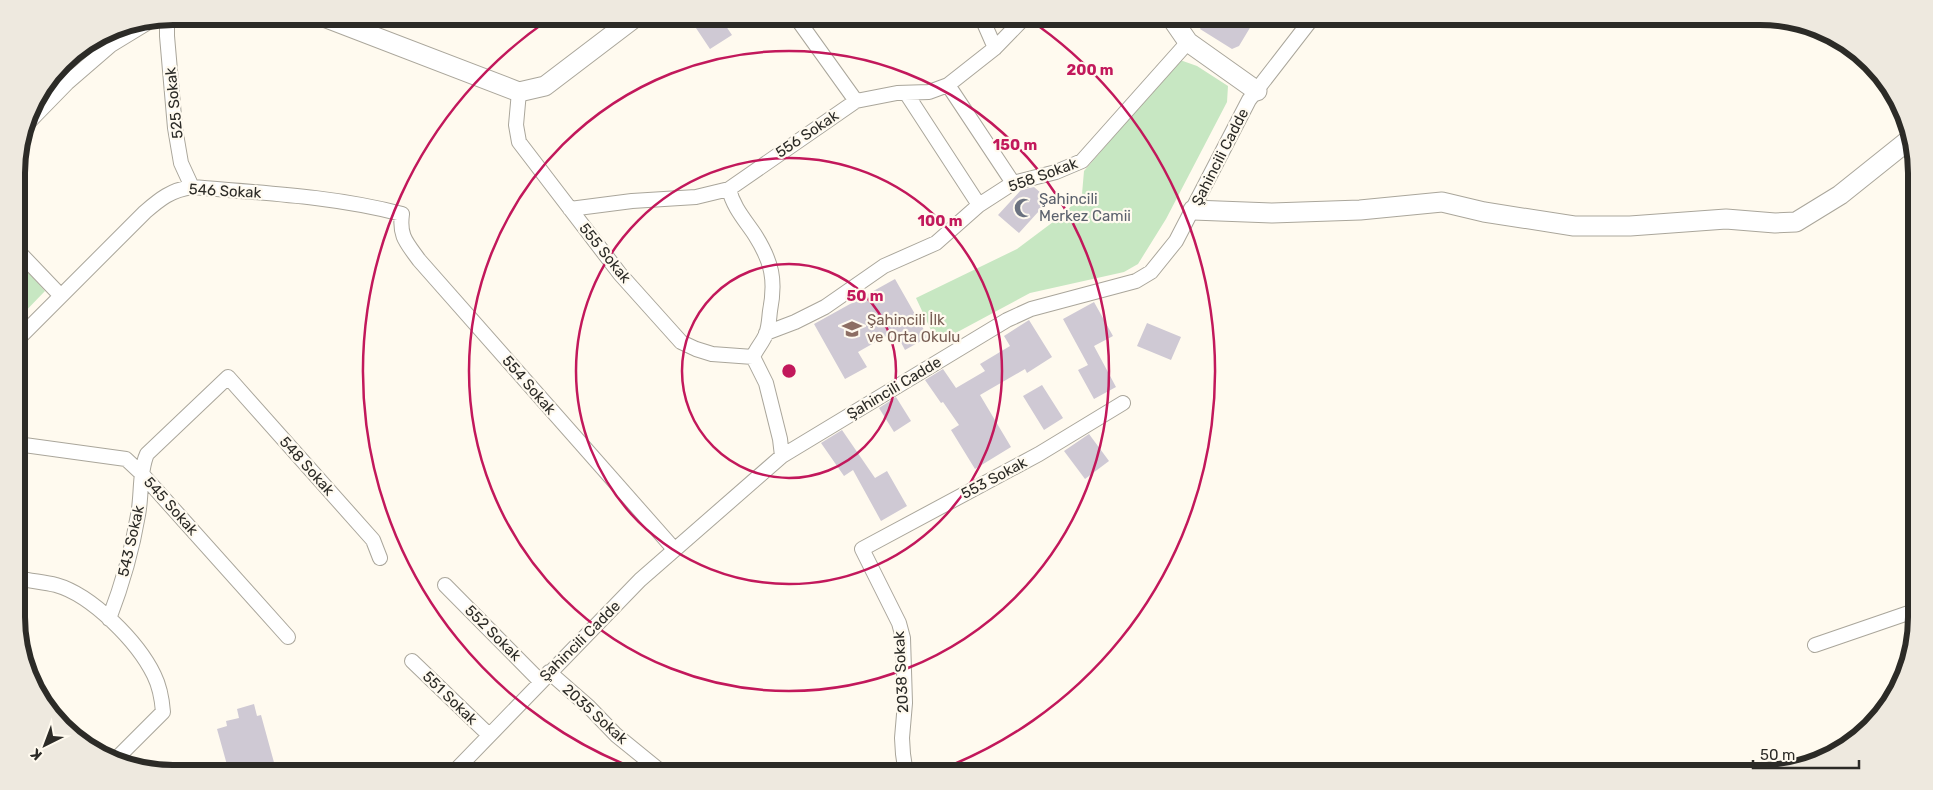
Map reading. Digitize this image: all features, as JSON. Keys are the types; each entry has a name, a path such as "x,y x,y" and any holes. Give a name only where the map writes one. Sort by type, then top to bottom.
{"street":[{"name":"525 Sokak","path":"167,25 175,128 181,163 192,187"},
{"path":"348,25 519,92 546,86 620,25"},
{"path":"801,25 856,101"},
{"path":"985,25 995,48"},
{"name":"556 Sokak","path":"570,209 632,201 696,197 729,189 856,101 897,93 929,92 948,85 995,48 1017,25"},
{"path":"1176,25 1188,42 1257,91"},
{"name":"Şahincili Cadde","path":"461,765 640,580 782,456 1007,320 1031,310 1136,281 1151,272 1176,240 1249,100 1307,25"},
{"path":"37,113 67,83 111,45 136,30"},
{"name":"558 Sokak","path":"766,333 795,322 825,307 884,266 936,243 979,205 1013,183 1056,172 1082,162 1188,42"},
{"path":"948,85 1013,183"},
{"name":"555 Sokak","path":"519,92 516,125 519,142 620,274 681,342 712,354 753,357"},
{"path":"906,93 979,205"},
{"path":"1193,210 1272,213 1350,211 1442,202 1484,212 1574,226 1630,226 1726,219 1775,223 1796,222 1840,195 1905,143"},
{"name":"546 Sokak","path":"25,332 157,201 177,189 192,187 282,194 370,206 402,214"},
{"path":"729,189 731,198 770,262 773,278 773,296 766,333 753,357 766,383 780,439 782,456"},
{"name":"554 Sokak","path":"402,214 400,228 419,260 674,549"},
{"path":"25,258 61,296"},
{"name":"543 Sokak","path":"109,619 130,552 142,494 144,460 147,454 228,377"},
{"name":"548 Sokak","path":"228,377 373,540 380,558"},
{"name":"553 Sokak","path":"862,549 1039,454 1123,403"},
{"name":"545 Sokak","path":"25,445 126,459 142,474 288,637"},
{"name":"2038 Sokak","path":"862,549 898,623 903,638 905,703 902,754 904,765"},
{"path":"25,579 57,585 89,602 128,636 154,674 162,694 163,712 120,755"},
{"name":"552 Sokak","path":"446,585 545,677"},
{"path":"1815,644 1908,613"},
{"name":"551 Sokak","path":"412,660 489,735"},
{"name":"2035 Sokak","path":"545,677 589,708 616,735 653,765"}],"green space":[{"path":"1180,60 1197,66 1228,86 1227,102 1166,219 1138,264 1124,272 1030,293 937,343 916,298 1017,249 1065,213 1082,194 1084,171"},
{"path":"25,269 45,291 25,312"}],"building":[{"path":"694,25 725,25 732,35 710,49"},
{"path":"1202,25 1252,25 1239,46 1232,49 1200,29"},
{"name":"Şahincili Merkez Camii","path":"1034,187 1049,200 1019,233 998,215 1021,190"},
{"name":"Şahincili İlk ve Orta Okulu","path":"895,279 928,337 905,350 895,331 858,352 867,367 845,379 814,324"},
{"path":"1094,302 1113,336 1094,346 1116,387 1094,399 1078,370 1088,365 1063,319"},
{"path":"1029,320 1052,357 1027,373 1025,369 980,395 1011,447 975,469 951,430 959,425 925,380 943,369 956,388 985,371 980,364 1010,346 1004,336"},
{"path":"1147,323 1181,337 1171,360 1137,346"},
{"path":"1042,385 1063,418 1044,430 1023,396"},
{"path":"896,397 911,421 894,432 879,408"},
{"path":"842,430 875,478 887,471 907,506 881,521 853,470 844,476 821,443"},
{"path":"1089,434 1109,461 1085,479 1064,451"},
{"path":"254,704 257,716 261,715 275,765 227,765 217,729 227,726 226,721 239,718 237,709"}],"place":[{"name":"Şahincili Merkez Camii","path":"1024,208"},
{"name":"Şahincili İlk ve Orta Okulu","path":"852,329"}]}
